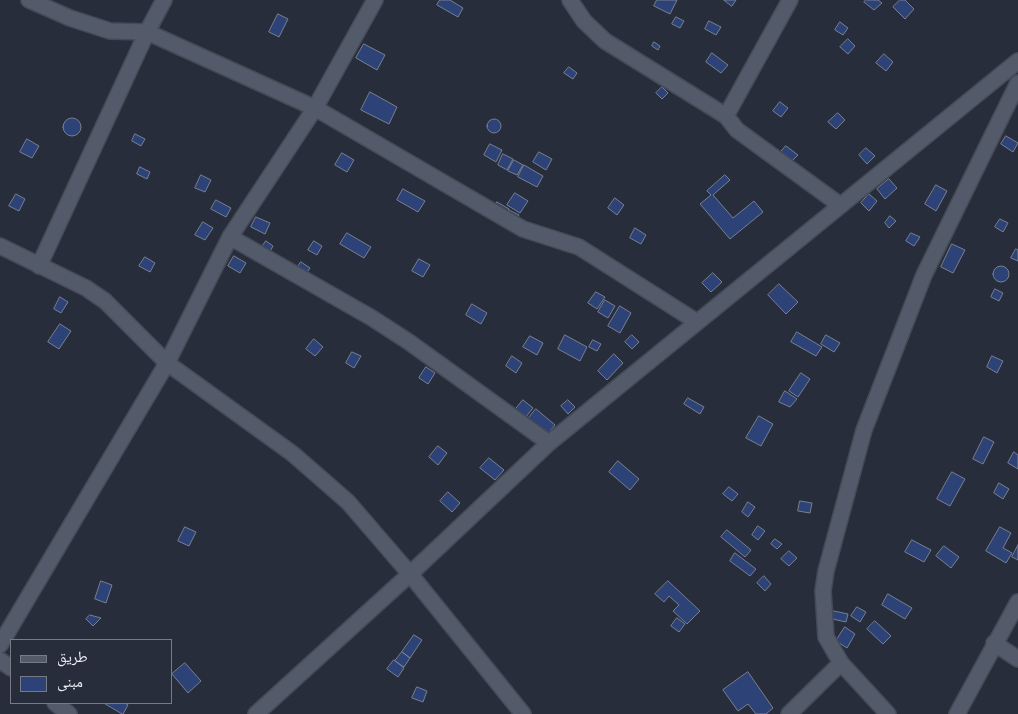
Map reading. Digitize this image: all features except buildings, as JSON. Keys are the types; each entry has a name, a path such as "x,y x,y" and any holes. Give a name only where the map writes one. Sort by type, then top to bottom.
{"street":[{"path":"29,0 70,18 110,31 147,32 316,108 523,229 579,247 697,322"},
{"path":"39,266 147,32 164,0"},
{"path":"0,645 167,363 230,238 316,108 375,0"},
{"path":"570,0 584,21 606,41 726,116 737,130 840,205"},
{"path":"726,116 790,0"},
{"path":"256,714 410,574 549,443 1018,60"},
{"path":"888,714 841,663 826,636 823,591 826,571 864,430 924,275 1018,83"},
{"path":"230,238 380,323 549,443"},
{"path":"0,246 86,288 105,301 167,363 293,454 348,502 410,574 523,714"},
{"path":"957,714 1018,602"},
{"path":"994,643 1018,660"},
{"path":"789,714 841,663"},
{"path":"56,704 69,714"}]}
